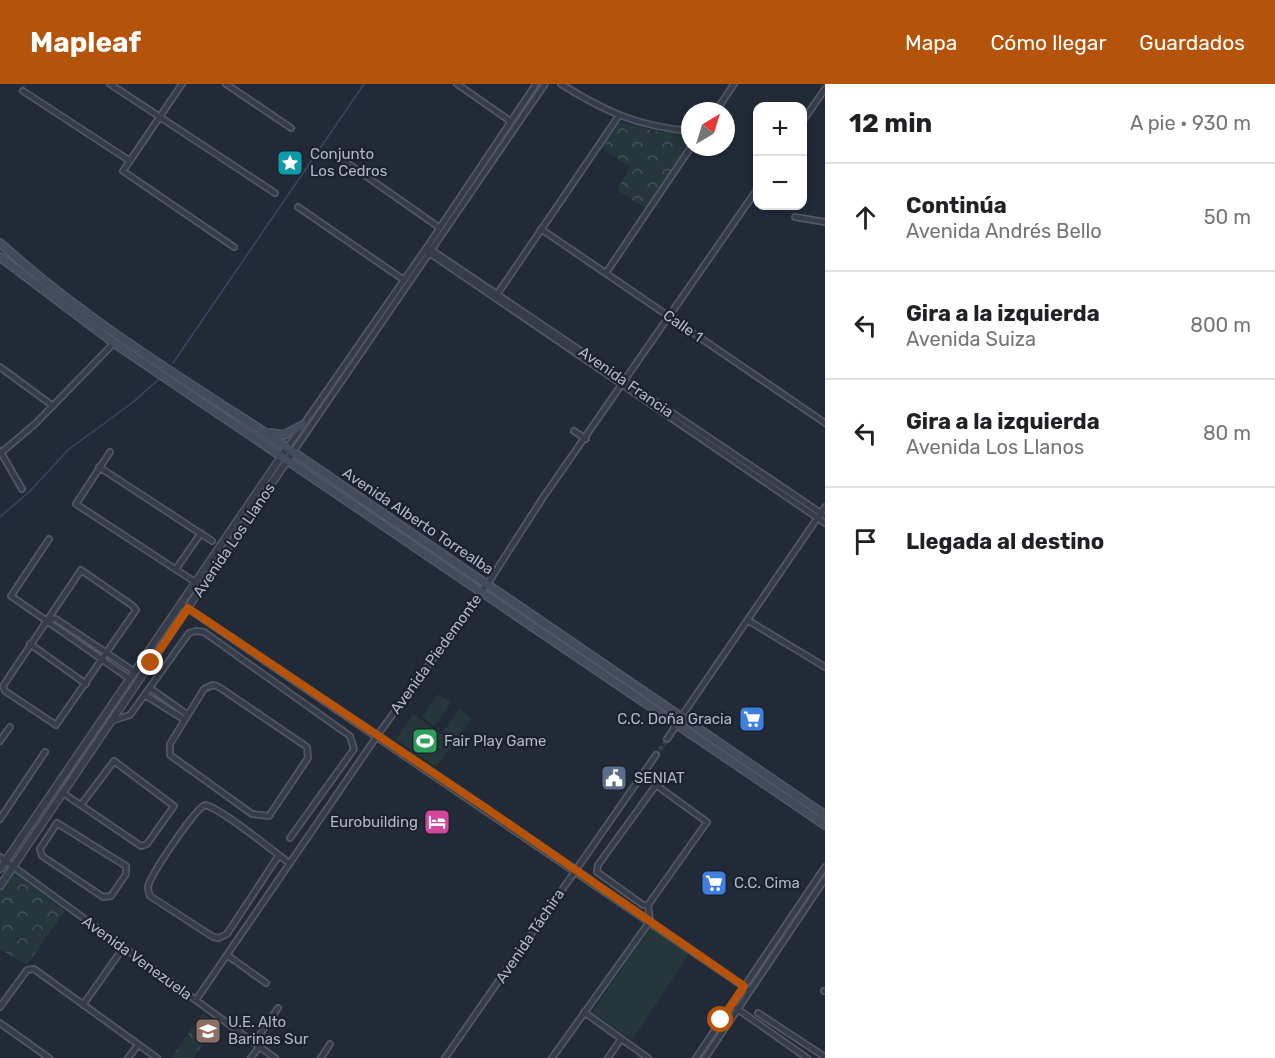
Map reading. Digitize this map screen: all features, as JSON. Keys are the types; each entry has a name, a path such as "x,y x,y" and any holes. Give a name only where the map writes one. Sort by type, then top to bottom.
{"main road":[{"name":"Avenida Alberto Torrealba","path":"0,243 36,274 167,370 262,431 487,585 825,825"},
{"name":"Avenida Alberto Torrealba","path":"0,257 114,343 481,591 824,814"},
{"path":"262,431 282,435 303,425"}],"street":[{"path":"110,84 275,193"},
{"path":"182,84 123,171 234,248"},
{"path":"226,84 291,128"},
{"path":"457,84 510,122"},
{"name":"Avenida Los Llanos","path":"290,450 303,425 404,280 428,250 440,228 536,84"},
{"name":"Avenida Los Llanos","path":"0,886 188,608 290,450 544,84"},
{"path":"561,84 618,117 656,127 681,130"},
{"path":"722,102 734,84"},
{"path":"807,115 825,89"},
{"path":"23,91 130,161"},
{"path":"496,296 618,117"},
{"path":"606,273 685,156"},
{"path":"343,160 440,228"},
{"name":"Avenida Piedemonte","path":"196,1000 377,736 487,585 753,195"},
{"path":"298,207 404,280"},
{"path":"795,217 825,222"},
{"name":"Calle 1","path":"541,229 825,423"},
{"name":"Avenida Francia","path":"428,250 821,516 825,523"},
{"path":"22,489 1,451 52,406 114,343"},
{"path":"0,368 52,406"},
{"path":"574,431 586,439"},
{"path":"110,452 76,504 195,582"},
{"name":"Avenida Los Llanos","path":"0,869 3,860 195,582 285,458"},
{"path":"99,467 212,541"},
{"path":"667,739 825,507"},
{"path":"176,569 201,533"},
{"path":"49,539 11,596 130,679"},
{"path":"81,570 136,607 103,660 56,725 5,691 3,686 47,619 81,570"},
{"path":"181,604 750,991"},
{"path":"47,619 56,619 135,672"},
{"path":"748,621 825,667"},
{"path":"111,721 130,715 189,633 204,632 350,736 354,742 354,749 290,838"},
{"path":"30,644 86,684"},
{"path":"258,671 264,660"},
{"path":"217,686 306,745 308,758 272,814 261,817 252,814 172,757 170,744 185,720 204,689 217,686"},
{"path":"150,688 188,715"},
{"path":"145,695 185,720"},
{"path":"0,741 10,727"},
{"path":"0,819 45,752"},
{"name":"Avenida Táchira","path":"445,1058 656,755"},
{"path":"63,793 81,805 144,846 174,807 114,761 81,805"},
{"path":"552,1058 650,921 648,904 707,822 656,785 598,865 597,872 643,905 648,904"},
{"path":"279,855 227,934 222,937 213,937 205,932 150,896 148,890 152,878 177,840 199,808 205,805 212,807 279,855 290,863"},
{"path":"61,824 124,864 127,873 113,894 103,897 42,856 40,849 45,838 54,825 61,824"},
{"path":"36,833 45,838"},
{"name":"Avenida Venezuela","path":"3,860 275,1058"},
{"path":"696,1058 825,867"},
{"path":"705,1058 825,879"},
{"path":"83,1005 123,948"},
{"path":"227,955 266,983"},
{"path":"0,1007 29,968 157,1058"},
{"path":"731,1005 807,1058"},
{"path":"254,1043 278,1008"},
{"path":"584,1012 648,1058"},
{"path":"758,1014 825,1058"},
{"path":"0,1023 48,1057"},
{"path":"608,1058 621,1039"},
{"path":"321,1058 330,1044"},
{"path":"128,1058 138,1045"},
{"path":"251,1058 259,1047"}],"green space":[{"path":"620,122 656,131 681,134 681,154 645,208 617,190 630,167 602,148"},
{"path":"438,694 451,703 434,726 422,717"},
{"path":"459,709 472,718 455,741 443,732"},
{"name":"Fair Play Game","path":"413,714 454,743 436,767 396,739"},
{"path":"14,872 65,911 27,965 0,949 0,892"},
{"path":"651,927 689,954 632,1040 592,1012"},
{"path":"203,1013 216,1025 193,1058 171,1058"}],"waterway":[{"path":"173,363 364,84"},
{"path":"0,517 30,491 68,450 132,403 158,380"}],"tunnel":[{"path":"656,755 667,739"}],"place":[{"name":"Conjunto Los Cedros","path":"290,163"},
{"name":"C.C. Doña Gracia","path":"752,719"},
{"name":"Fair Play Game","path":"425,741"},
{"name":"SENIAT","path":"614,778"},
{"name":"Eurobuilding","path":"437,822"},
{"name":"C.C. Cima","path":"714,883"},
{"name":"U.E. Alto Barinas Sur","path":"208,1031"}],"route":[{"path":"151,663 188,608 486,808 744,986 721,1020"}]}
